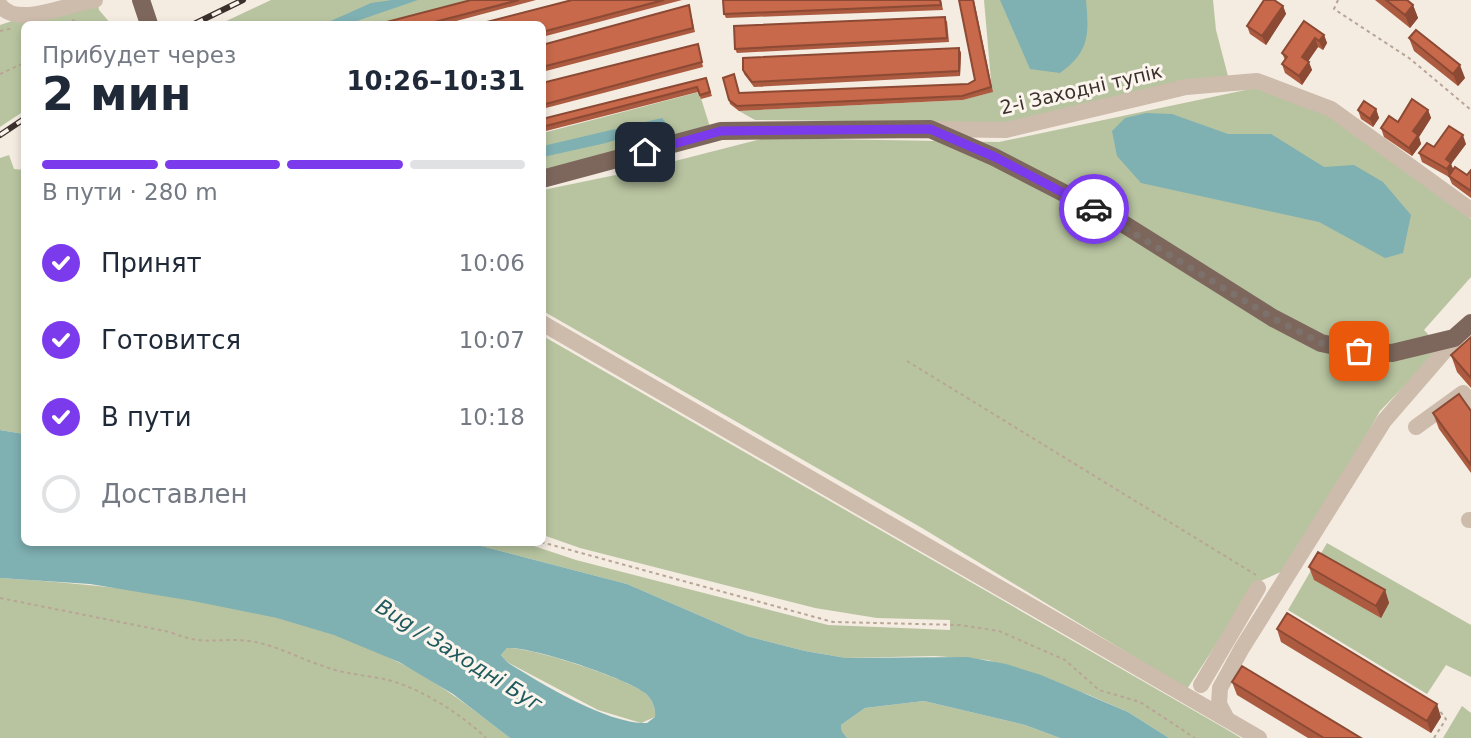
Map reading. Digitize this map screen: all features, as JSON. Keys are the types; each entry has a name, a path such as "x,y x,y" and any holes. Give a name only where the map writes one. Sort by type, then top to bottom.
{"main road":[{"path":"141,0 148,21"},
{"path":"930,129 995,157 1122,223 1273,318 1321,343 1359,351 1392,353 1454,338 1466,327"},
{"name":"2-і Заходні тупік","path":"546,178 721,131 930,129"}],"street":[{"path":"0,5 5,12 19,16 95,0"},
{"name":"2-і Заходні тупік","path":"930,129 1006,130 1186,87 1257,81 1331,109 1471,210"},
{"path":"995,157 996,137 1006,130"},
{"path":"546,325 1259,738"},
{"path":"1201,685 1235,643 1384,421 1466,327"},
{"path":"1416,427 1463,393 1471,402"},
{"path":"1227,719 1219,704 1220,688 1257,581"}],"path":[{"path":"1338,0 1334,9 1409,58 1471,110"},
{"path":"0,31 21,26"},
{"path":"0,74 21,64"},
{"path":"908,361 1257,581"},
{"path":"546,543 833,622 960,625 999,631 1065,660 1099,690 1140,702 1195,738"},
{"path":"0,598 170,632 190,640 248,641 278,647 356,677 383,679 414,690 486,738"},
{"path":"1432,705 1443,712 1446,719 1434,738"}],"green space":[{"path":"76,0 97,0 99,10 108,21 21,21 21,113 0,127 0,25"},
{"path":"271,0 489,0 408,21 226,21"},
{"path":"984,0 1213,0 1216,30 1228,76 1004,123 755,120 739,111 963,100 992,92"},
{"path":"1255,88 1327,115 1471,219 1471,277 1424,330 1441,348 1380,411 1292,567 1256,583 1187,689 922,528 546,313 546,189 640,170 765,138 999,142"},
{"path":"699,92 710,127 546,171 546,132"},
{"path":"9,155 14,169 21,170 21,434 0,430 0,158"},
{"path":"546,338 1241,738 1169,738 1128,712 1089,695 988,660 935,656 846,658 805,651 747,636 627,584 481,546 534,546 576,560 828,625 950,630 950,620 877,618 815,608 580,548 546,536"},
{"path":"1327,543 1471,625 1471,677 1446,665 1427,694 1288,610"},
{"path":"0,578 100,586 205,601 307,626 355,642 415,671 510,738 0,738"},
{"path":"507,648 556,658 635,687 650,698 655,717 641,723 598,710 507,662 501,655"},
{"path":"924,701 1025,725 1060,738 847,738 842,733 841,725 865,708"},
{"path":"1462,706 1471,713 1471,738 1443,738"}],"water":[{"path":"418,0 357,21 331,21 371,3"},
{"path":"1000,0 1086,0 1087,33 1077,58 1060,73 1030,69"},
{"path":"1146,113 1172,114 1228,134 1271,134 1324,167 1354,165 1383,182 1411,215 1403,253 1385,258 1319,222 1141,183 1117,156 1112,131 1125,118"},
{"path":"662,118 667,124 606,143 546,156 546,145"},
{"name":"Bug / Заходні Буг","path":"0,430 21,434 21,546 481,546 627,584 747,636 805,651 846,658 967,657 1006,664 1041,675 1128,712 1169,738 1060,738 1025,725 924,701 865,708 841,725 847,738 510,738 453,694 399,662 334,635 277,618 90,584 0,578","holes":["507,648 536,652 578,664 635,687 650,698 655,717 647,723 631,722 594,710 521,671 501,655"]}],"building":[{"path":"471,0 519,0 438,21 390,21"},
{"path":"572,0 664,0 546,31 546,21 491,21"},
{"path":"723,0 940,0 941,5 724,14"},
{"path":"959,0 973,0 991,87 962,96 737,106 729,100 723,78 734,74 739,93 968,84 975,80"},
{"path":"1264,0 1274,0 1283,6 1262,36 1247,26"},
{"path":"1386,0 1407,0 1413,5 1405,15"},
{"path":"689,5 693,28 546,66 546,44"},
{"path":"945,17 947,38 735,49 734,26"},
{"path":"1304,21 1324,35 1319,41 1315,38 1302,57 1309,62 1299,76 1282,64 1287,57 1282,53"},
{"path":"1416,30 1460,65 1453,74 1409,38"},
{"path":"698,44 702,62 546,104 546,82"},
{"path":"959,48 959,71 752,82 743,70 743,58"},
{"path":"706,78 710,92 700,95 697,87 546,126 546,118"},
{"path":"1412,99 1428,110 1413,131 1418,135 1409,148 1381,128 1389,116 1398,122"},
{"path":"1364,101 1376,109 1370,119 1358,110"},
{"path":"1449,126 1463,135 1446,159 1451,163 1447,169 1419,153 1427,143 1434,147"},
{"path":"1455,167 1467,175 1471,170 1471,191 1449,176"},
{"path":"1471,337 1471,378 1451,355"},
{"path":"1459,394 1471,411 1471,465 1433,413"},
{"path":"1318,552 1385,590 1376,606 1309,567"},
{"path":"1287,613 1437,704 1427,721 1277,629"},
{"path":"1242,666 1361,738 1324,738 1232,682"}],"railway":[{"path":"200,21 243,0"},
{"path":"0,135 21,121"}],"way so far":[{"path":"1094,209 1122,223 1273,318 1321,343 1359,351"}],"route":[{"path":"645,152 721,131 930,129 995,157 1094,209"}]}
